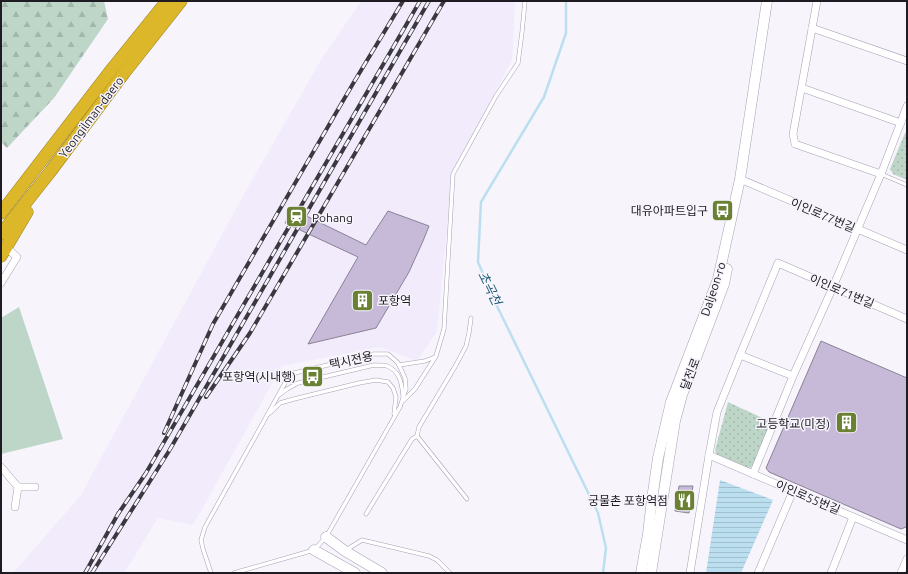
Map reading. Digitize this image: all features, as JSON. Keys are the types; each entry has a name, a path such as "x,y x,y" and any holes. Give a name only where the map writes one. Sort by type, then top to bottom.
{"highway":[{"name":"Yeongilman-daero","path":"1,213 112,69 168,1"},
{"name":"Yeongilman-daero","path":"1,234 50,172 124,73 182,1"},
{"path":"5,253 50,172"},
{"path":"1,208 15,196"}],"street":[{"name":"Daljeon-ro","path":"641,573 648,534 658,458 671,402 718,279 740,179 767,1"},
{"path":"817,1 794,134 795,144 881,174"},
{"path":"812,28 907,60"},
{"path":"802,88 904,124"},
{"path":"753,474 793,376 904,124 907,106"},
{"name":"이인로77번길","path":"740,179 907,250"},
{"name":"달전로","path":"651,573 675,421 682,395 724,284 742,193 740,179"},
{"path":"1,284 17,257 5,253"},
{"name":"이인로71번길","path":"740,355 778,263 907,319"},
{"path":"690,573 709,455 718,412 740,355 793,376"},
{"name":"이인로55번길","path":"709,455 907,540"},
{"path":"1,467 18,487 15,507"},
{"path":"18,487 35,487"},
{"path":"758,573 793,491"},
{"path":"830,573 854,517"},
{"path":"326,537 382,573"},
{"path":"314,550 355,573"},
{"path":"901,573 907,559"}],"lane":[{"path":"402,399 415,389 436,356 444,329 453,174 496,96 518,63 525,1"},
{"path":"881,174 907,185"},
{"path":"467,499 418,436 419,427 466,346 471,318"},
{"name":"택시전용","path":"211,573 202,549 201,540 205,527 290,374 374,354 388,354 399,365"},
{"path":"234,573 314,550 326,537 400,407 406,390 405,378 399,365 425,361 436,356"},
{"path":"278,395 298,383 374,365 386,366 396,372 402,384 402,399"},
{"path":"268,415 280,403 359,382 376,380 388,382 393,388 396,397 394,418"},
{"path":"366,514 412,439 418,436"},
{"path":"346,551 362,540 429,556 437,560 450,573"}],"shaded area":[{"path":"361,1 515,1 512,60 452,174 437,331 417,361 380,347 282,366 193,525 158,518 124,573 13,573 81,495 243,196 321,60"}],"green space":[{"path":"1,1 104,1 108,19 54,98 7,148 1,142"},
{"path":"907,132 907,180 893,174 890,169 905,133"},
{"path":"19,307 63,439 1,454 1,318"},
{"path":"728,402 771,422 753,466 747,469 717,456 715,450"}],"water":[{"path":"720,480 773,500 741,573 706,573"}],"building":[{"name":"포항역","path":"292,209 366,245 388,211 429,226 409,272 376,328 308,344 358,257 285,223"},
{"name":"고등학교(미정)","path":"821,341 907,378 906,527 901,529 769,472 766,468"},
{"path":"679,486 693,486 689,513 675,511"}],"waterway":[{"name":"초곡천","path":"566,1 566,33 544,97 481,202 478,262 495,302 598,513 606,548 603,573"}],"railway":[{"path":"164,433 213,324 403,1"},
{"path":"85,573 118,514 146,473 420,1"},
{"path":"92,573 169,451 429,1"},
{"path":"206,397 250,333 444,1"}],"place":[{"name":"대유아파트입구","path":"723,210"},
{"name":"Pohang","path":"296,217"},
{"name":"포항역","path":"363,300"},
{"name":"포항역(시내행)","path":"312,376"},
{"name":"고등학교(미정)","path":"846,423"},
{"name":"궁물촌 포항역점","path":"684,500"}]}
